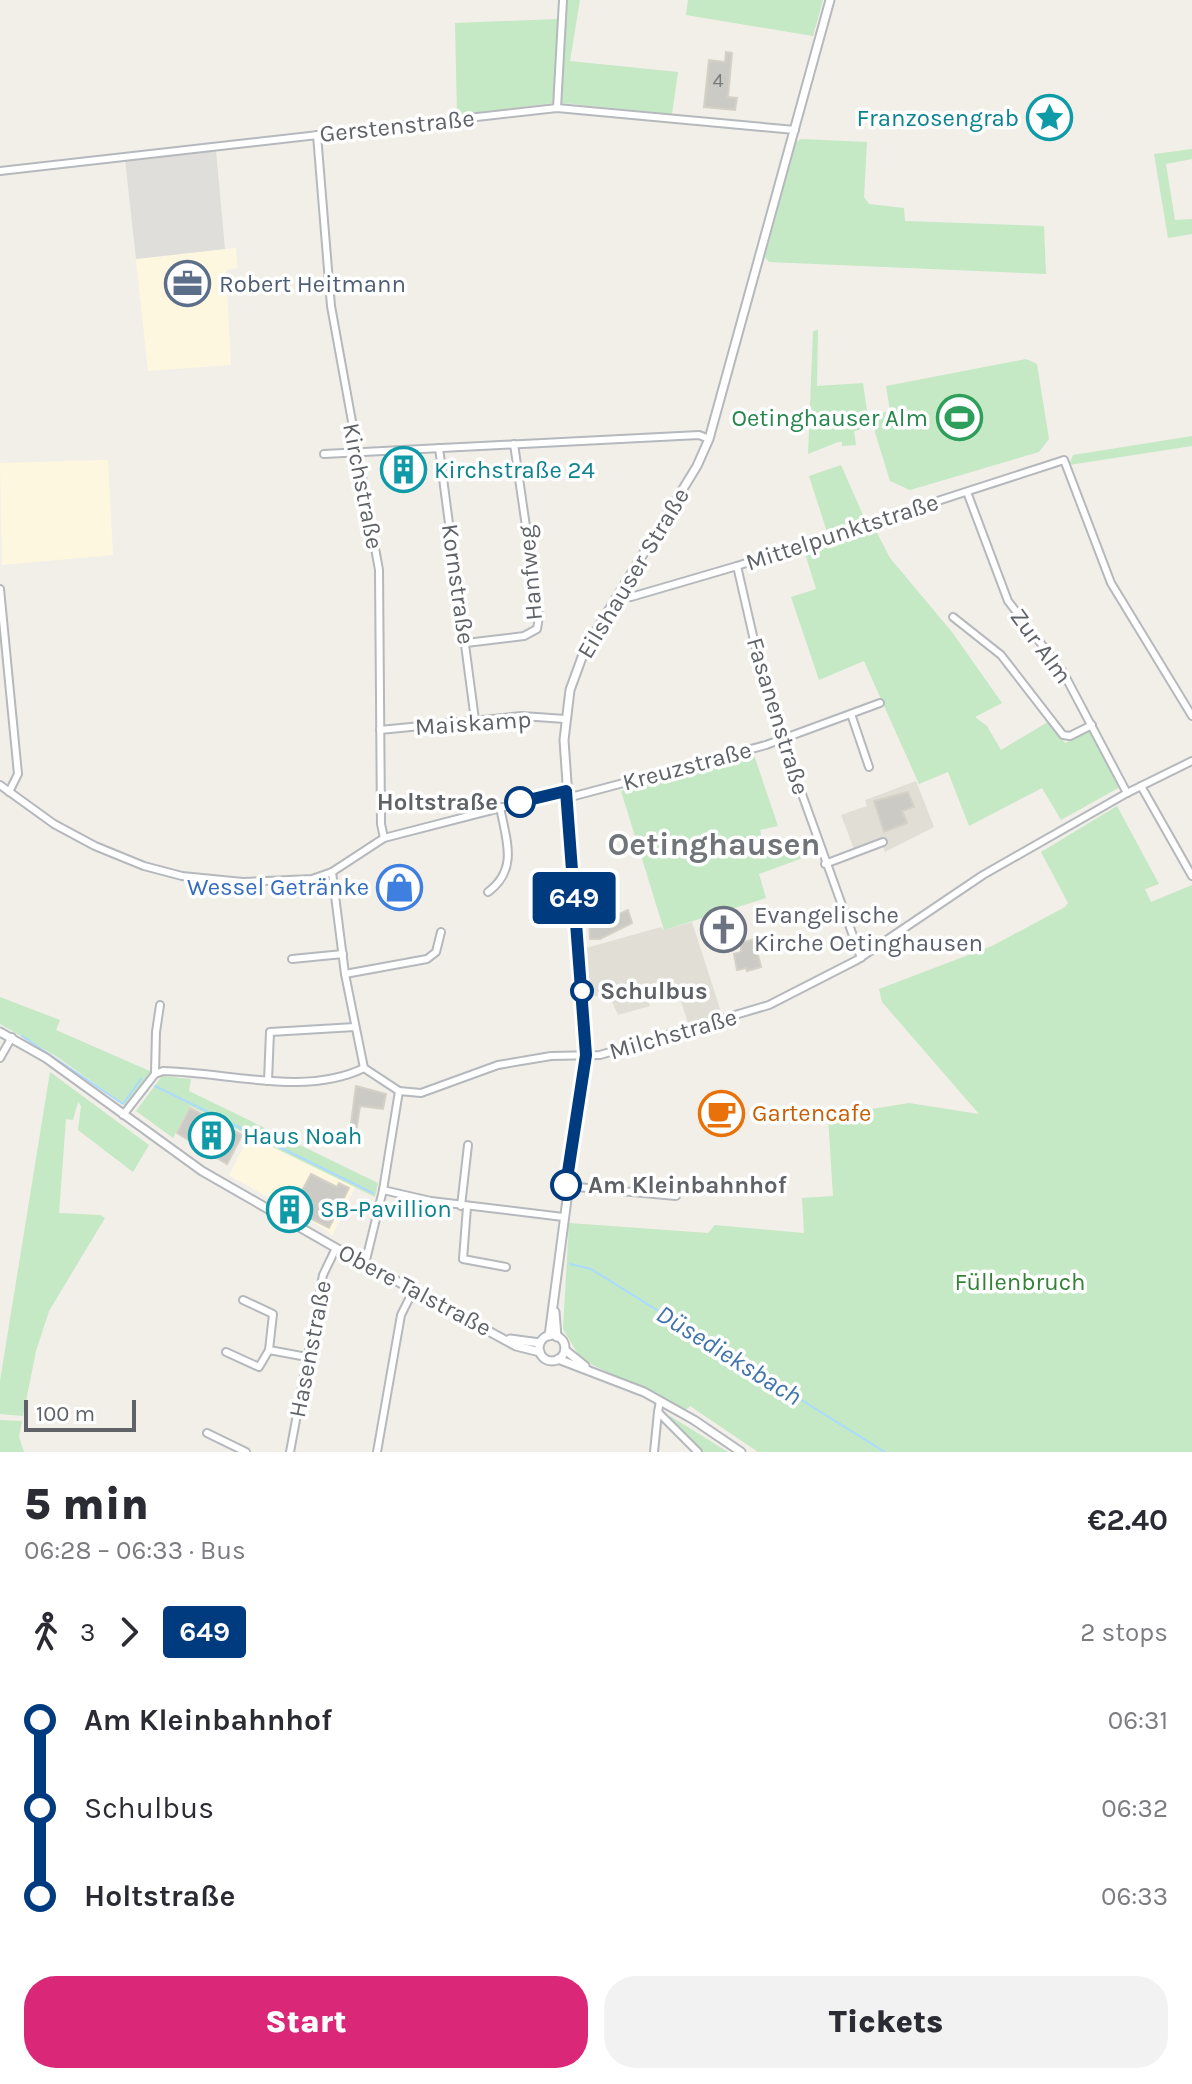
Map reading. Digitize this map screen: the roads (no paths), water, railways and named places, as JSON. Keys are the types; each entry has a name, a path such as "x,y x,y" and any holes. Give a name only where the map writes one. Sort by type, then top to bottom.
{"street":[{"path":"557,108 563,0"},
{"name":"Eilshauser Straße","path":"553,1336 566,1186 586,1055 566,794 565,719 577,668 697,466 709,439 830,0"},
{"name":"Gerstenstraße","path":"0,171 557,108 795,130"},
{"name":"Kirchstraße","path":"317,135 331,306 379,570 384,838"},
{"path":"324,454 699,435 709,439"},
{"name":"Hanfweg","path":"466,643 524,636 537,629 539,616 514,444"},
{"name":"Kornstraße","path":"439,448 475,720"},
{"name":"Mittelpunktstraße","path":"619,594 631,597 737,566 1064,460 1111,583 1192,716"},
{"name":"Zur Alm","path":"967,492 1008,601 1063,672 1127,793"},
{"name":"Fasanenstraße","path":"737,566 767,697 861,958"},
{"path":"0,589 18,774 9,792"},
{"path":"953,617 1001,655 1063,735 1070,736 1092,725"},
{"name":"Kreuzstraße","path":"566,794 782,740 880,703"},
{"path":"851,714 869,767"},
{"name":"Maiskamp","path":"380,730 522,716 565,719"},
{"name":"Milchstraße","path":"399,1091 430,1091 519,1060 600,1055 769,1005 861,958 983,875 1127,793 1192,761"},
{"path":"0,785 54,824 95,846 144,866 182,876 273,882 312,879 332,872 384,838 500,807 566,794"},
{"path":"1141,786 1192,876"},
{"path":"488,892 502,880 508,868 500,807"},
{"path":"825,864 883,842"},
{"path":"332,872 345,974 364,1068 399,1091 383,1190 365,1264"},
{"path":"345,974 427,959 436,952 441,932"},
{"path":"292,959 343,954"},
{"path":"123,1115 155,1074 160,1005"},
{"path":"268,1081 270,1032 355,1027"},
{"name":"Obere Talstraße","path":"0,1032 12,1037 202,1171 413,1291 508,1339 540,1348"},
{"path":"0,1058 12,1037"},
{"path":"155,1074 171,1071 268,1081 346,1077 364,1068"},
{"path":"468,1145 463,1259 506,1267"},
{"path":"566,1186 676,1196"},
{"path":"383,1190 464,1206 563,1217"},
{"name":"Hasenstraße","path":"290,1452 323,1275 336,1248"},
{"path":"377,1452 401,1315 413,1291"},
{"path":"226,1352 259,1367 269,1350 273,1314 243,1300"},
{"path":"590,1369 565,1350 563,1342 553,1336 540,1348 547,1360 558,1359 590,1369 660,1401 741,1452"},
{"path":"269,1350 307,1357"},
{"path":"558,1359 565,1350"},
{"path":"654,1452 660,1401"},
{"path":"658,1412 698,1452"},
{"path":"207,1433 246,1452"}],"waterway":[{"name":"Düsedieksbach","path":"22,1036 123,1104 141,1079"},
{"name":"Düsedieksbach","path":"155,1086 373,1193"},
{"name":"Düsedieksbach","path":"570,1264 591,1269 885,1452"}],"place":[{"name":"Franzosengrab","path":"1050,118"},
{"name":"Robert Heitmann","path":"188,284"},
{"name":"Oetinghauser Alm","path":"959,418"},
{"name":"Kirchstraße 24","path":"403,470"},
{"name":"Holtstraße","path":"520,802"},
{"name":"Wessel Getränke","path":"400,887"},
{"name":"Evangelische Kirche Oetinghausen","path":"723,929"},
{"name":"Schulbus","path":"582,991"},
{"name":"Gartencafe","path":"721,1113"},
{"name":"Haus Noah","path":"212,1136"},
{"name":"Am Kleinbahnhof","path":"566,1185"},
{"name":"SB-Pavillion","path":"289,1209"}],"district":[{"name":"Oetinghausen","path":"714,844"}],"park label":[{"name":"Füllenbruch","path":"1020,1282"}]}
